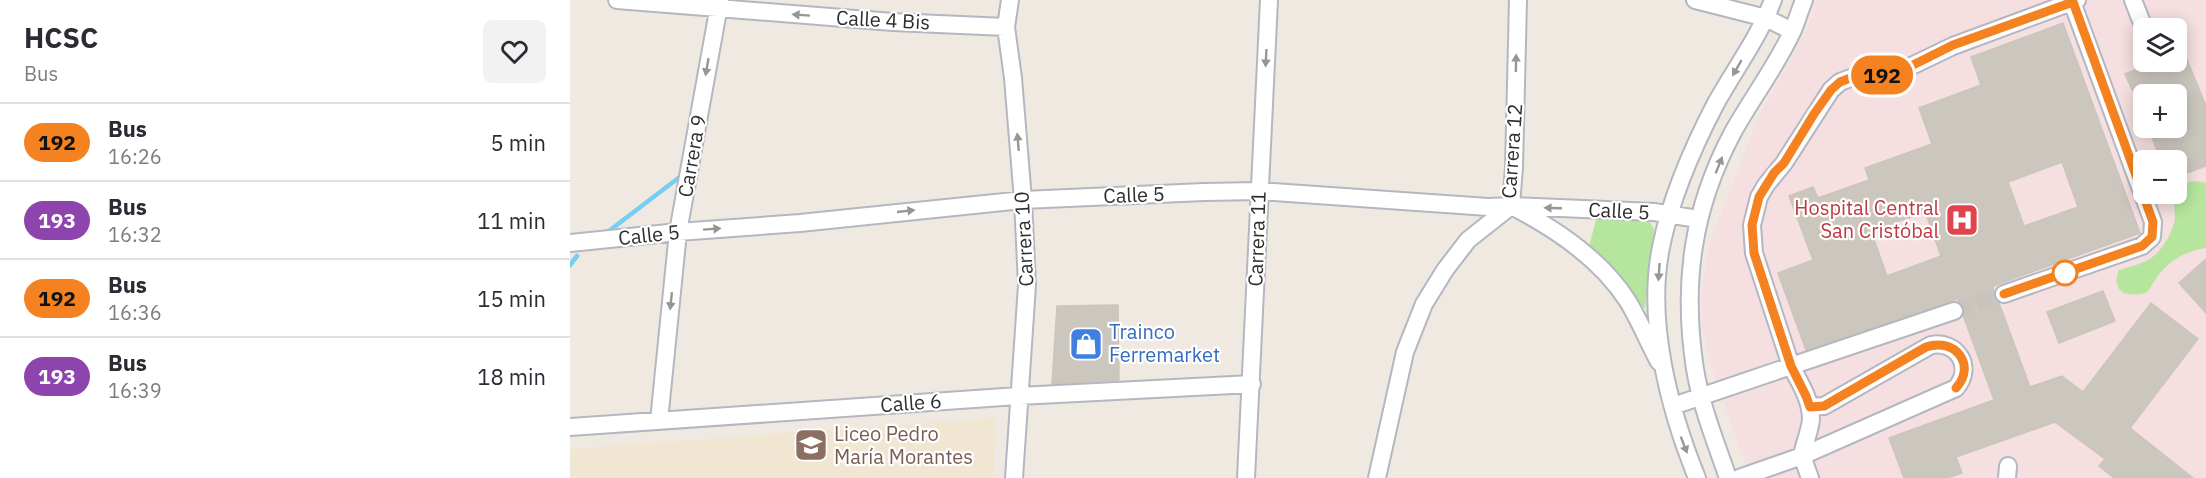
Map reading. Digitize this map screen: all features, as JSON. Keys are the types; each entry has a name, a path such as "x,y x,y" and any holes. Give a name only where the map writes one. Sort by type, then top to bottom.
{"street":[{"name":"Calle 4 Bis","path":"617,0 719,5 1006,27"},
{"name":"Carrera 10","path":"1010,0 1006,27 1013,78 1023,200 1027,285 1014,478"},
{"name":"Carrera 11","path":"1246,478 1252,384 1258,191 1269,0"},
{"name":"Carrera 12","path":"1377,478 1405,352 1424,304 1445,270 1468,240 1511,206 1518,0"},
{"path":"1695,0 1766,18 1792,31"},
{"path":"1697,478 1680,435 1663,371 1656,307 1660,250 1678,183 1716,104 1766,18 1773,0"},
{"path":"1728,478 1695,371 1690,303 1692,249 1698,219 1733,133 1792,31 1804,0"},
{"path":"2133,0 2140,18"},
{"path":"1810,478 1802,456 1811,421 1810,407 1791,366 1754,253 1752,225 1759,197 1784,163 1814,114 1831,90 1840,82 1853,77 1901,71 1953,45 2075,1 2153,222 2152,237 2142,246 2004,294"},
{"name":"Carrera 9","path":"659,421 678,232 719,5"},
{"name":"Calle 5","path":"570,243 800,223 1023,200 1258,191 1488,207 1596,209 1668,214 1698,219"},
{"path":"1511,206 1544,223 1577,246 1599,267 1627,300 1663,371"},
{"path":"1577,246 1569,234 1569,223 1578,213 1596,209"},
{"path":"1672,406 1954,311"},
{"path":"1739,478 1802,456 1956,388 1963,377 1963,362 1959,354 1950,347 1939,344 1931,345 1824,406 1810,407"},
{"name":"Calle 6","path":"570,427 1019,396 1252,384"}],"shaded area":[{"name":"Hospital Central San Cristóbal","path":"1817,0 2206,0 2206,478 1750,478 1712,369 1702,327 1702,292 1708,247 1758,118 1806,31"},
{"name":"Liceo Pedro María Morantes","path":"996,418 993,478 570,478 570,449"}],"green space":[{"path":"2188,182 2206,183 2206,248 2183,255 2171,263 2147,292 2123,293 2116,282 2119,270 2146,261 2161,248 2174,224 2174,204 2187,204"},
{"path":"1597,215 1649,221 1654,229 1645,309 1589,247"}],"building":[{"path":"2063,23 2140,233 1993,286 1994,297 1999,303 2030,387 2062,376 2083,392 2151,303 2198,339 2130,428 2193,478 2114,478 2099,466 2105,459 2055,422 1956,457 1962,473 1947,478 1904,478 1889,438 1994,400 1963,315 1964,307 1957,299 1806,350 1778,273 1813,260 1789,196 1813,187 1818,198 1869,180 1865,168 1932,144 1919,108 1981,85 1971,57","holes":["2062,162 2078,207 2024,226 2008,182","1925,212 1941,256 1887,276 1871,231"]},
{"path":"2187,59 2206,106 2206,166 2187,173 2187,150 2157,150 2152,138 2187,138 2187,84 2133,84 2133,92 2125,74 2133,71 2187,72"},
{"path":"2206,259 2206,313 2179,283"},
{"path":"2103,291 2115,321 2059,343 2047,312"},
{"name":"Trainco Ferremarket","path":"1118,305 1119,380 1052,384 1057,306"}],"waterway":[{"path":"605,234 681,176"},
{"path":"570,265 577,256"}],"tunnel":[{"path":"1954,311 2004,294"}],"bus line":[{"name":"192","path":"1956,388 1964,373 1961,358 1957,351 1950,347 1935,344 1824,406 1810,407 1791,366 1754,253 1752,239 1754,211 1766,185 1784,163 1831,90 1840,82 1853,77 1901,71 1953,45 2073,2 2153,222 2152,237 2142,246 2004,294"}],"place":[{"name":"Hospital Central San Cristóbal","path":"1962,220"},
{"name":"Trainco Ferremarket","path":"1086,344"},
{"name":"Liceo Pedro María Morantes","path":"811,445"}]}
